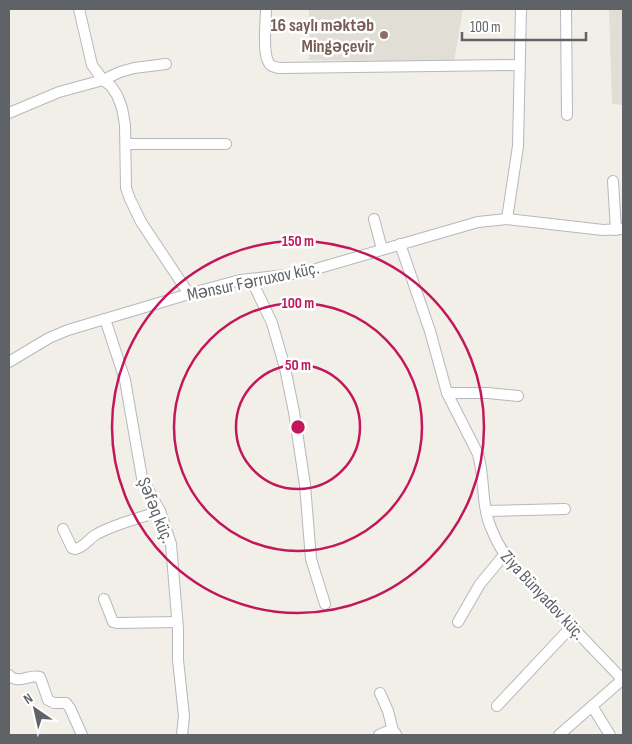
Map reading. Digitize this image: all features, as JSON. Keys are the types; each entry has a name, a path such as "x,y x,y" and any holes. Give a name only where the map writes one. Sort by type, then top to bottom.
{"street":[{"path":"79,9 92,65 117,95 125,125 126,188 130,199 141,222 189,294"},
{"path":"266,9 265,50 267,61 272,66 279,68 519,65"},
{"path":"506,219 518,146 521,9"},
{"path":"566,9 568,115"},
{"path":"9,113 59,92 103,80 134,68 166,64"},
{"path":"126,144 226,144"},
{"path":"613,181 620,230"},
{"path":"374,219 382,248"},
{"name":"Mənsur Fərruxov küç.","path":"9,362 49,338 68,330 240,280 302,273 469,224 506,219 569,228 620,230"},
{"name":"Ziya Bünyadov küç.","path":"400,244 430,331 447,393 478,454 490,528 504,554 517,572 623,679"},
{"path":"251,279 272,323 285,368 305,485 311,559 325,604"},
{"name":"Şəfəq küç.","path":"105,319 125,380 142,478 160,511 171,544 178,660 184,716 182,735"},
{"path":"447,393 488,393 518,396"},
{"path":"486,511 565,509"},
{"path":"63,529 72,548 75,550 79,549 88,539 98,533 160,511"},
{"path":"458,622 480,584 504,554"},
{"path":"104,599 113,622 177,622"},
{"path":"497,706 572,626"},
{"path":"9,675 12,679 17,680 36,675 40,677 48,700 54,703 66,703 82,735"},
{"path":"559,735 623,679"},
{"path":"380,692 395,733"},
{"path":"592,706 610,735"},
{"path":"379,735 389,730 395,733"}],"shaded area":[{"name":"16 saylı məktəb Mingəçevir","path":"309,9 463,9 454,62 309,60"},
{"path":"609,9 623,9 623,119 622,105 612,104"}],"place":[{"name":"16 saylı məktəb Mingəçevir","path":"384,35"}]}
